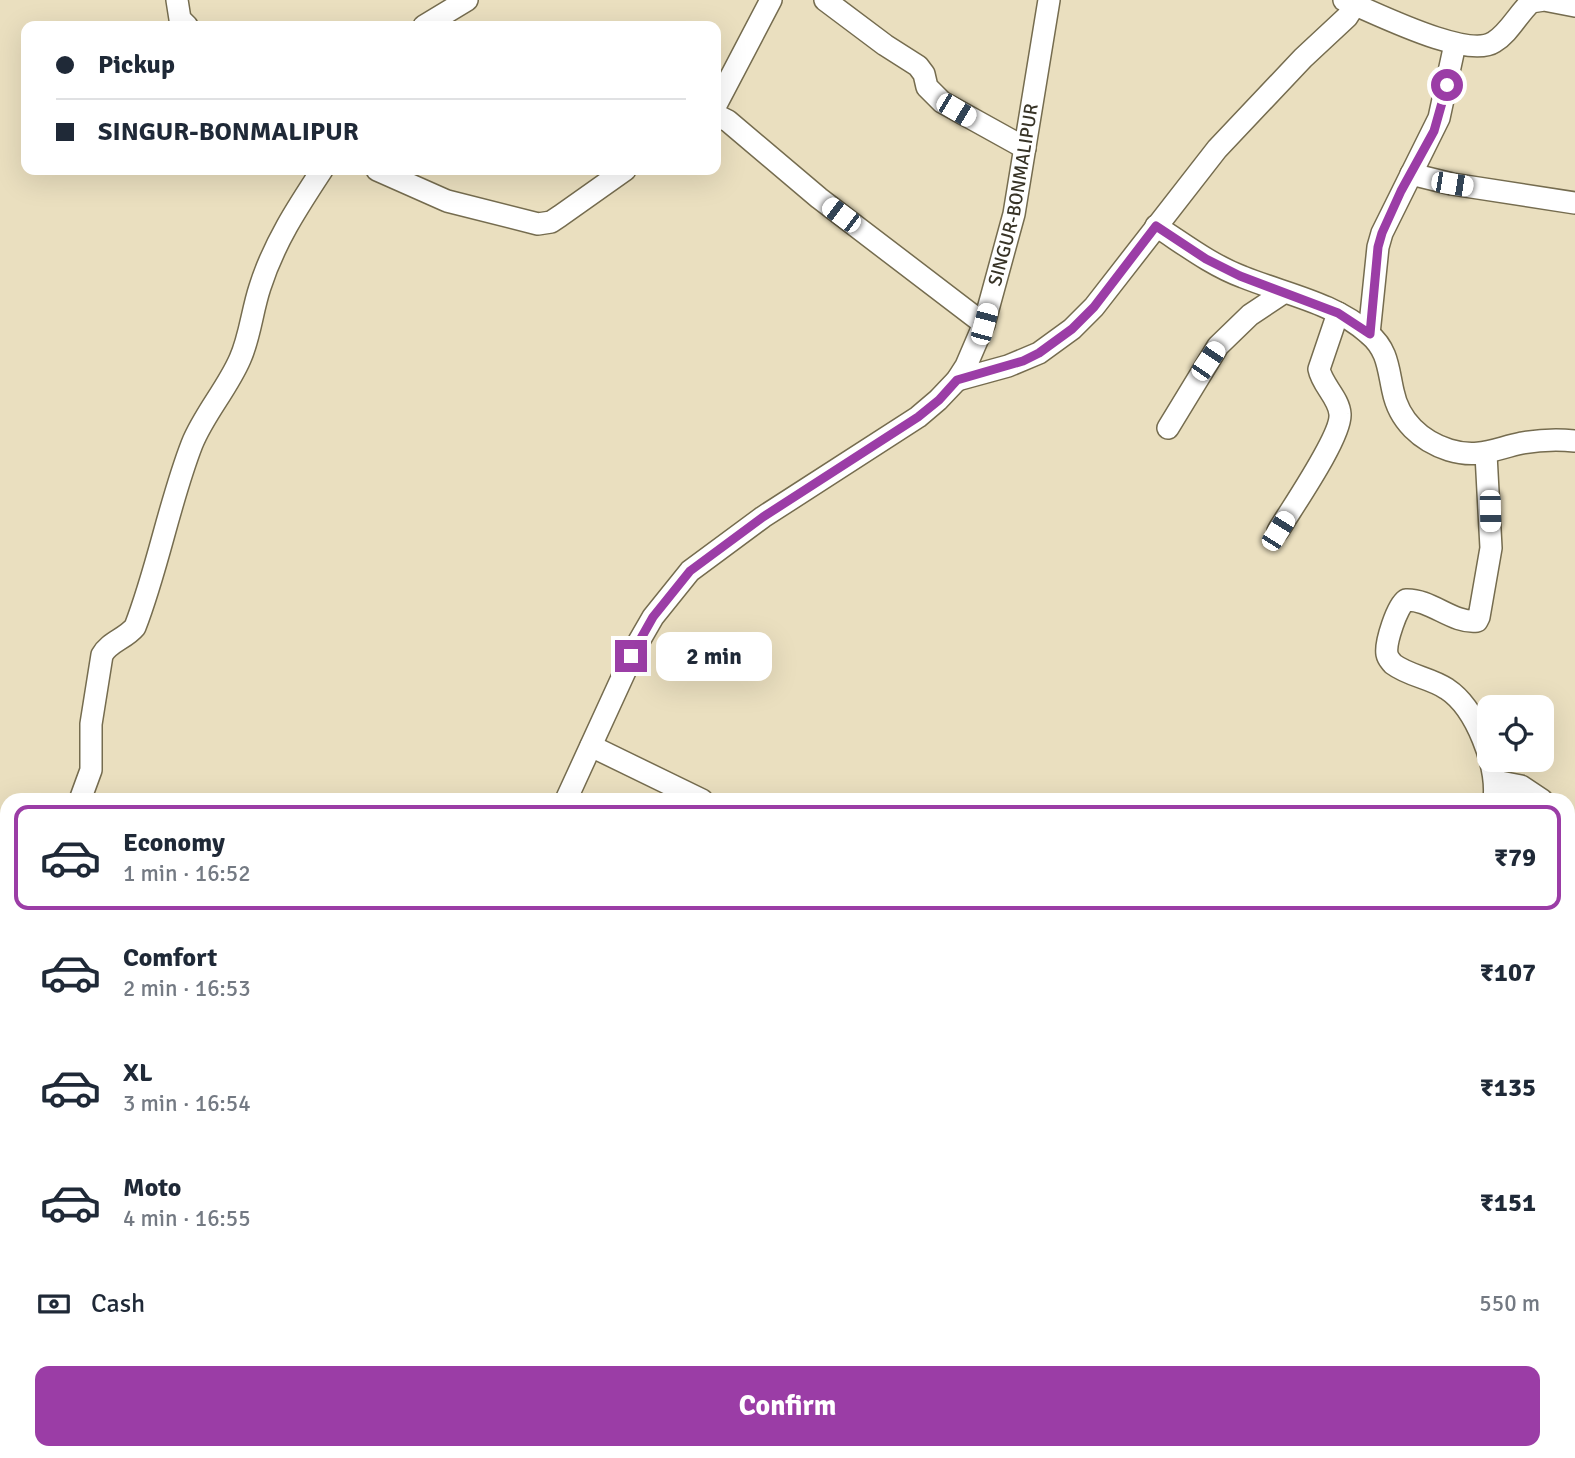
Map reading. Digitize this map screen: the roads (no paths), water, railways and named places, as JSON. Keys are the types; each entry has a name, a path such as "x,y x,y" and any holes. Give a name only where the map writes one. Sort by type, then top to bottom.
{"street":[{"path":"177,0 182,21"},
{"path":"432,21 467,0"},
{"path":"721,95 771,0"},
{"path":"825,0 918,66 924,74 927,87 942,102 1026,148"},
{"name":"SINGUR-BONMALIPUR","path":"569,793 638,643 653,617 690,571 763,517 918,417 939,400 966,366 984,324 1014,214 1049,0"},
{"path":"957,380 1023,361 1072,329 1094,307 1217,149 1303,58 1347,17 1353,2 1429,36 1455,44 1487,46 1495,42 1527,6 1536,0 1575,6"},
{"path":"1370,334 1378,247 1387,219 1439,118 1455,44"},
{"path":"721,118 819,198 984,324"},
{"path":"1411,174 1452,184 1575,202"},
{"path":"82,793 90,770 91,724 102,655 135,627 177,483 194,440 240,359 259,288 274,248 319,175"},
{"path":"388,175 447,201 538,224 551,222 618,175"},
{"path":"1156,226 1206,259 1240,276 1338,313 1370,334 1387,356 1395,401 1403,417 1414,432 1428,442 1467,454 1486,454 1521,443 1545,440 1575,441"},
{"path":"1168,428 1218,346 1250,315 1283,293"},
{"path":"1278,531 1340,424 1339,409 1319,369 1338,313"},
{"path":"1486,454 1491,548 1477,621 1467,621 1418,601 1406,600 1398,608 1387,649 1393,664 1445,687 1469,708 1494,791 1521,786 1532,793"},
{"path":"591,746 688,793"}]}
